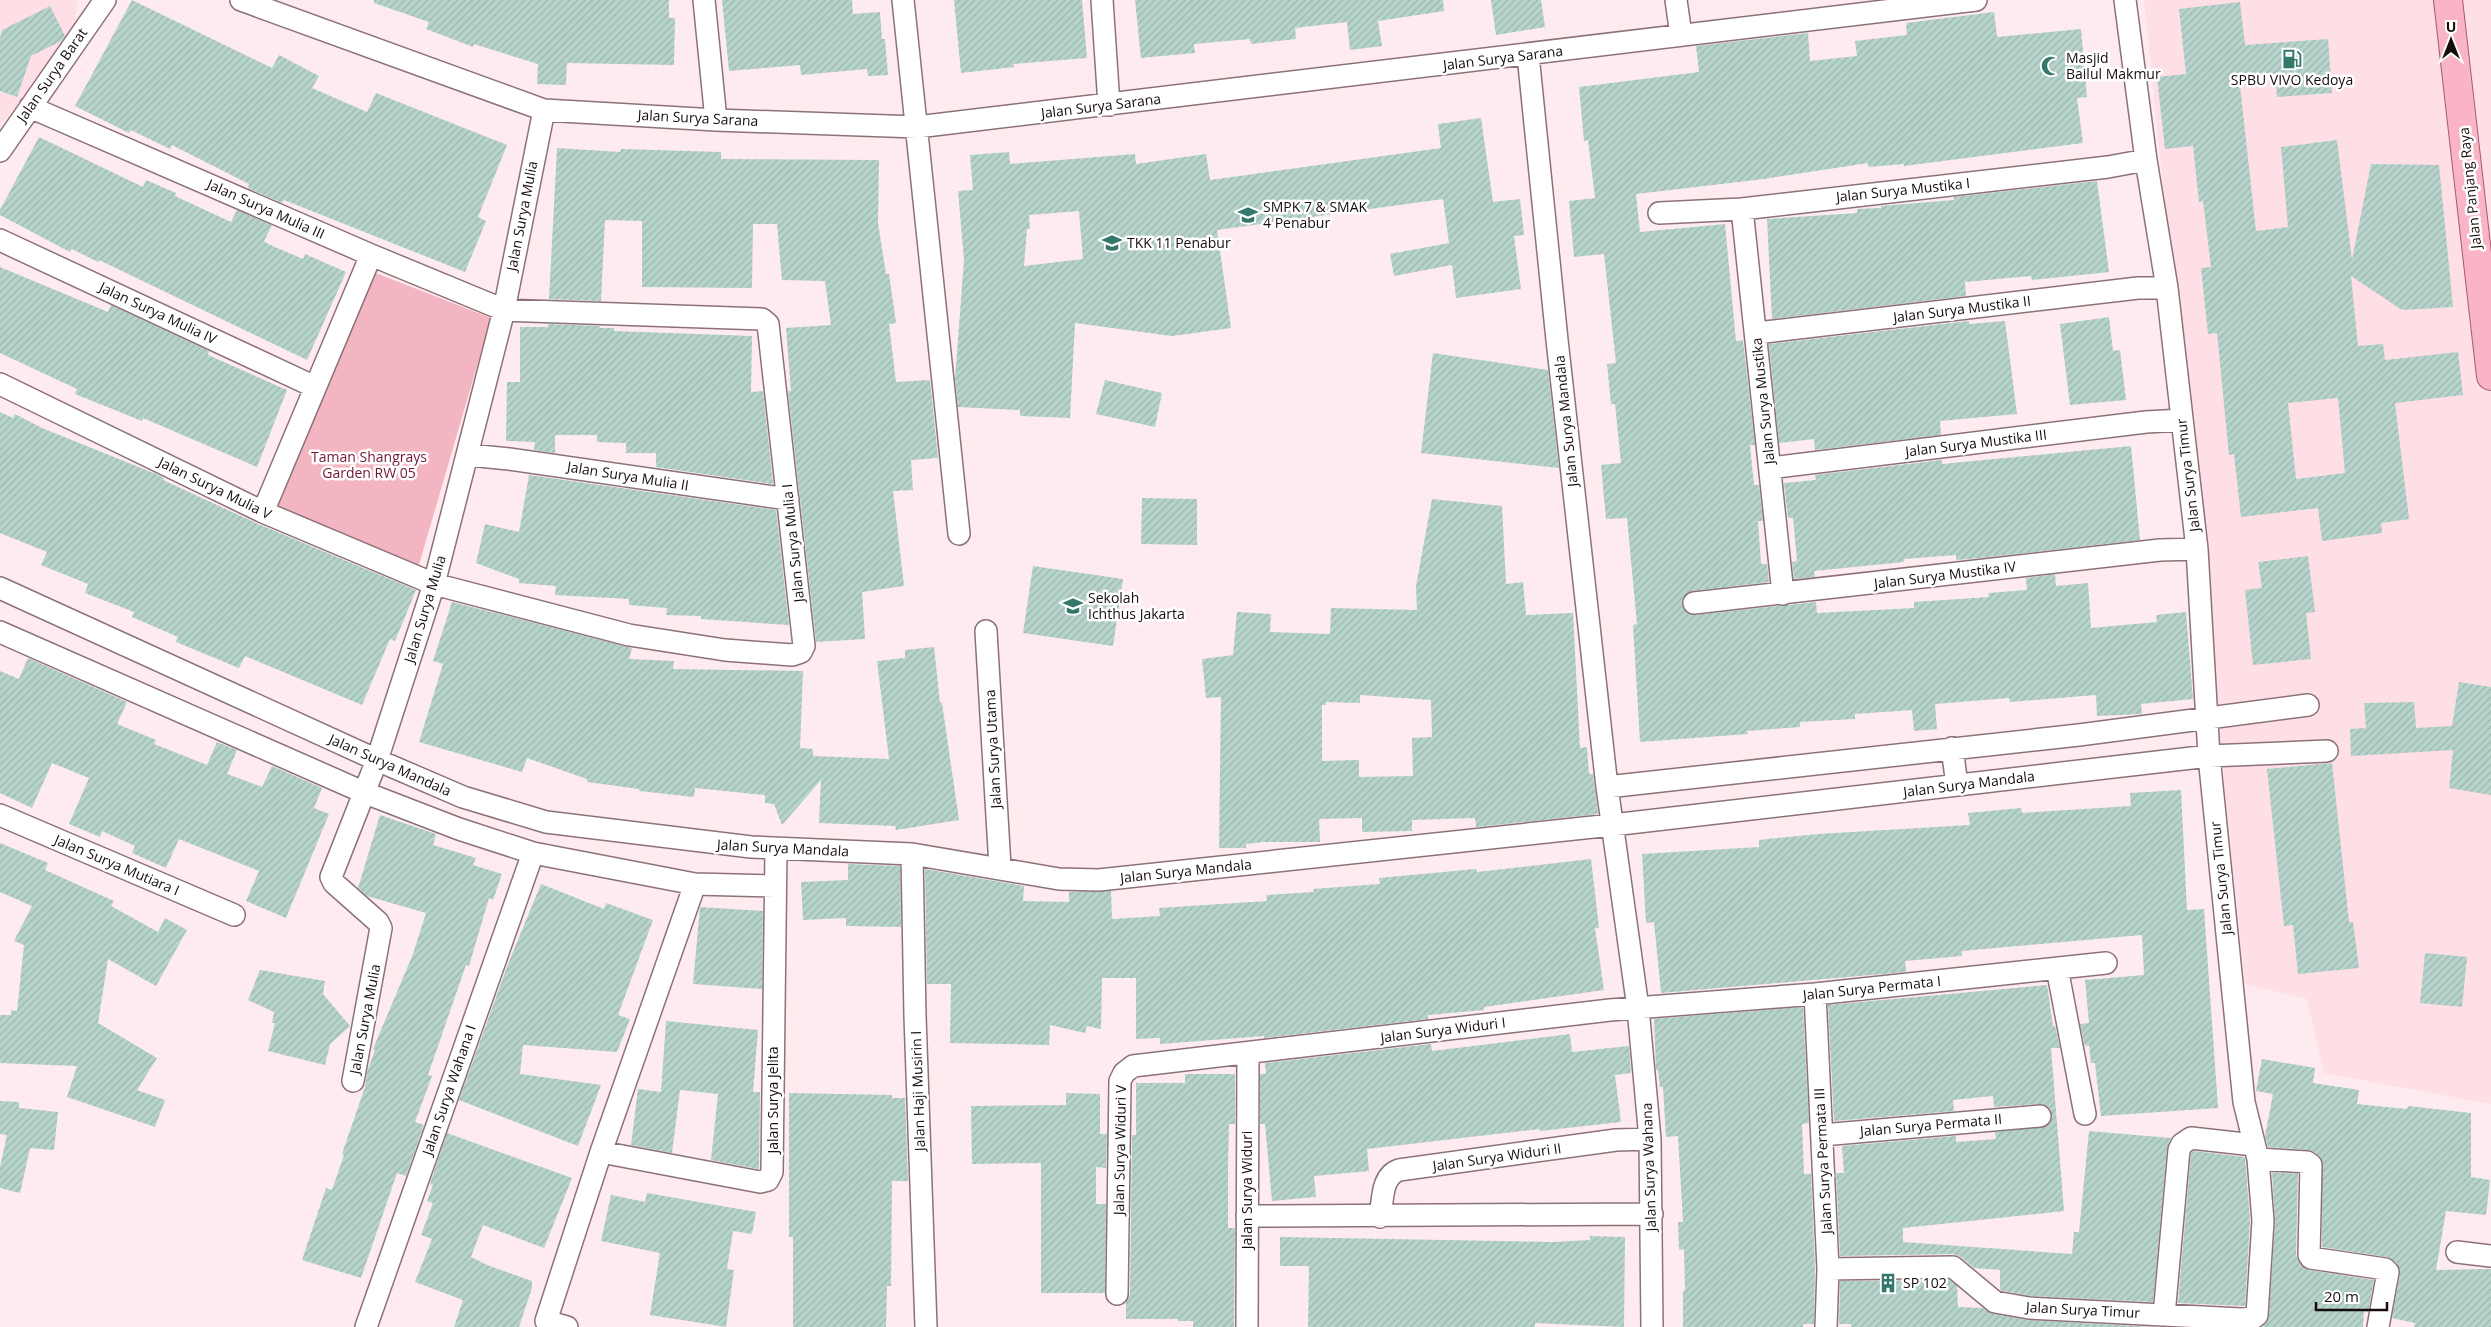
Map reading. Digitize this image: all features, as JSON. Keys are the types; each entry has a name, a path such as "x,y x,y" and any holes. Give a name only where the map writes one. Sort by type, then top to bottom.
{"main road":[{"name":"Jalan Panjang Raya","path":"2448,0 2491,376"}],"street":[{"name":"Jalan Surya Barat","path":"0,151 105,0"},
{"name":"Jalan Surya Sarana","path":"241,0 544,110 716,120 917,128 1976,0"},
{"path":"704,0 716,120"},
{"path":"903,0 959,534"},
{"path":"1102,0 1109,106"},
{"path":"1676,0 1681,35"},
{"name":"Jalan Surya Timur","path":"1828,1269 1953,1267 1999,1303 2029,1308 2241,1319 2253,1318 2257,1315 2264,1221 2256,1152 2244,1102 2209,756 2197,549 2167,288 2146,160 2125,0"},
{"name":"Jalan Surya Mandala","path":"1528,55 1557,340 1607,787 1638,1008"},
{"name":"Jalan Surya Mulia III","path":"30,107 371,255 504,310"},
{"name":"Jalan Surya Mulia","path":"353,1081 381,928 378,922 334,883 331,877 377,760 434,584 504,310 544,110"},
{"name":"Jalan Surya Mustika I","path":"1659,214 1742,209 2108,167 2146,160"},
{"name":"Jalan Surya Mustika","path":"1742,209 1757,333 1783,594"},
{"name":"Jalan Surya Mulia IV","path":"0,240 315,387"},
{"path":"263,512 371,255"},
{"name":"Jalan Surya Mustika II","path":"1757,333 2138,288 2167,288"},
{"name":"Jalan Surya Mulia I","path":"434,584 629,635 725,650 792,655 801,652 804,646 768,324 762,319 504,310"},
{"name":"Jalan Surya Mulia V","path":"0,384 263,512 434,584"},
{"name":"Jalan Surya Mustika III","path":"1770,468 2146,422 2182,420"},
{"name":"Jalan Surya Mulia II","path":"468,455 519,460 788,499"},
{"name":"Jalan Surya Mustika IV","path":"1694,603 2160,550 2197,549"},
{"name":"Jalan Surya Mandala","path":"0,588 377,760 463,797 546,822 706,843 776,849 912,854 1000,867 1059,879 1099,880 1612,825 2209,756 2327,751"},
{"name":"Jalan Surya Utama","path":"986,631 1000,867"},
{"path":"0,632 363,792 460,830 533,853 695,884 775,886"},
{"path":"1607,787 2308,705"},
{"path":"1952,748 1957,785"},
{"name":"Jalan Surya Mutiara I","path":"0,815 234,915"},
{"name":"Jalan Surya Jelita","path":"601,1152 760,1182 768,1180 772,1172 776,849"},
{"name":"Jalan Surya Wahana I","path":"366,1327 533,853"},
{"name":"Jalan Haji Musirin I","path":"912,854 914,996 926,1327"},
{"path":"567,1327 546,1321 601,1152 695,884"},
{"name":"Jalan Surya Permata I","path":"1638,1008 1815,994 2106,963"},
{"path":"2057,968 2085,1114"},
{"name":"Jalan Surya Permata III","path":"1815,994 1828,1269 1826,1327"},
{"name":"Jalan Surya Widuri I","path":"1248,1053 1638,1008"},
{"name":"Jalan Surya Wahana","path":"1638,1008 1650,1139 1652,1327"},
{"name":"Jalan Surya Widuri","path":"1247,1327 1248,1053"},
{"name":"Jalan Surya Widuri V","path":"1117,1294 1120,1081 1124,1073 1133,1066 1248,1053"},
{"name":"Jalan Surya Permata II","path":"1822,1135 2040,1116"},
{"path":"2164,1315 2179,1150 2182,1144 2191,1138 2307,1162 2311,1165 2311,1258 2385,1269 2388,1272 2378,1327"},
{"name":"Jalan Surya Widuri II","path":"1380,1217 1386,1179 1392,1172 1616,1140 1650,1139"},
{"path":"1247,1216 1380,1217 1652,1214"},
{"path":"2457,1252 2491,1256"}],"shaded area":[{"path":"0,0 78,0 72,40 0,125"},
{"path":"2144,0 2491,0 2491,1104 2324,1073 2307,999 2245,984"}],"green space":[{"name":"Taman Shangrays Garden RW 05","path":"368,270 491,318 418,568 269,508"}],"building":[{"path":"132,0 272,68 279,55 319,76 312,88 367,112 376,93 507,145 478,217 486,221 465,272 284,200 282,203 248,188 249,184 172,145 170,149 131,130 129,133 75,106"},
{"path":"374,0 669,0 669,18 675,18 674,65 567,63 566,85 537,84 538,64 474,44 473,47 426,29 429,22 374,3"},
{"path":"722,0 852,0 853,14 880,12 882,39 885,39 888,75 868,76 867,69 801,75 800,65 729,71"},
{"path":"954,0 1082,0 1087,58 1013,64 1014,67 961,73"},
{"path":"1135,0 1443,0 1444,11 1378,21 1382,46 1350,50 1347,22 1295,28 1296,39 1251,44 1250,39 1194,44 1195,53 1141,58"},
{"path":"1491,0 1541,0 1545,27 1496,35"},
{"path":"2240,2 2245,45 2328,39 2332,93 2277,97 2275,74 2239,77 2256,231 2288,227 2281,147 2337,140 2352,260 2371,164 2439,165 2453,307 2402,310 2351,276 2358,346 2383,344 2385,360 2458,352 2463,395 2395,403 2409,519 2381,523 2382,533 2322,541 2318,508 2241,517 2234,454 2229,455 2217,333 2208,334 2201,268 2211,267 2203,201 2199,202 2193,146 2165,149 2157,77 2186,74 2179,9","holes":["2338,398 2345,473 2296,479 2288,403"]},
{"path":"50,6 65,36 61,41 31,56 17,97 0,91 0,38 2,30"},
{"path":"1994,12 1997,37 2081,29 2087,97 2077,98 2083,143 1904,166 1904,164 1868,167 1868,163 1764,179 1636,194 1640,232 1725,224 1736,341 1743,340 1755,445 1750,445 1754,485 1759,485 1763,521 1758,521 1761,564 1767,564 1769,582 1692,591 1683,598 1682,605 1689,614 1695,615 1816,602 1817,613 1914,608 1914,602 1989,597 1988,593 2027,590 2026,578 2055,574 2056,586 2088,583 2091,628 2157,622 2156,615 2186,612 2193,699 2141,704 2142,714 2097,716 2096,695 2010,702 2009,698 1935,704 1937,729 1914,731 1912,710 1855,714 1855,719 1800,722 1800,727 1747,731 1748,734 1640,742 1633,625 1637,624 1627,518 1606,519 1601,465 1621,463 1615,404 1611,404 1607,364 1616,363 1604,254 1574,257 1569,201 1595,198 1588,140 1584,141 1579,87 1699,72 1696,46 1808,33 1810,61 1857,56 1855,41 1907,35 1906,23"},
{"path":"1481,118 1493,202 1520,199 1524,235 1514,236 1521,289 1456,298 1452,265 1394,276 1390,254 1449,243 1443,199 1217,230 1231,328 1172,336 1075,323 1070,418 1020,416 1020,410 958,407 955,379 964,260 958,191 973,190 970,155 1009,152 1010,164 1135,154 1136,164 1206,154 1210,180 1441,148 1438,124","holes":["1079,211 1083,259 1024,266 1027,229 1030,229 1029,215"]},
{"path":"39,137 143,187 146,180 176,193 175,196 231,222 237,210 272,225 264,241 268,244 303,259 305,254 346,272 307,360 99,260 98,262 72,249 70,252 0,215 0,210"},
{"path":"557,148 620,152 621,149 721,152 721,159 879,160 878,223 886,274 889,274 896,323 889,324 896,382 930,380 938,458 911,460 913,490 893,491 904,586 862,592 865,639 816,642 788,391 791,391 786,328 831,325 825,281 782,280 777,224 753,224 752,288 642,287 642,221 605,220 601,301 549,299"},
{"path":"2097,181 2109,272 2032,280 2031,276 1965,282 1966,296 1772,319 1767,219 1857,213 1857,209 1954,200 1954,197"},
{"path":"0,267 108,312 111,305 209,351 208,355 287,390 257,467 143,418 142,421 75,394 77,389 0,353"},
{"path":"2109,317 2113,351 2120,350 2126,400 2070,405 2060,324"},
{"path":"1969,321 1969,324 2005,321 2017,414 1940,421 1941,435 1815,450 1814,439 1779,443 1769,344"},
{"path":"548,324 600,326 600,328 614,328 614,331 752,336 751,392 763,391 773,484 656,467 656,453 626,453 626,443 597,442 597,435 555,435 555,453 534,450 535,442 506,441 507,382 520,382 520,327 548,327"},
{"path":"1433,353 1548,370 1559,468 1421,453"},
{"path":"1105,380 1162,393 1155,427 1096,414"},
{"path":"0,412 13,418 15,414 42,428 156,474 164,478 163,480 258,524 416,590 395,641 390,639 362,705 245,656 239,668 176,642 178,637 132,617 134,612 85,593 88,584 41,565 47,552 0,533"},
{"path":"2131,446 2140,540 1956,560 1956,555 1904,559 1904,562 1814,571 1815,577 1794,579 1792,562 1797,561 1793,518 1788,518 1784,483 1816,480 1815,475 1942,460 1942,464"},
{"path":"529,475 776,510 789,625 701,619 701,616 666,615 667,608 629,605 629,599 555,595 556,586 519,583 519,579 476,563 485,524 519,532"},
{"path":"1142,498 1197,499 1197,545 1141,544"},
{"path":"1432,499 1502,506 1506,584 1523,582 1526,615 1573,613 1580,748 1587,747 1589,774 1593,774 1598,814 1476,827 1475,818 1412,820 1412,831 1362,832 1362,818 1319,819 1320,842 1264,842 1246,844 1246,848 1219,848 1221,697 1206,698 1202,659 1233,655 1237,612 1271,614 1270,632 1330,634 1331,608 1417,610 1416,586","holes":["1360,695 1431,700 1432,737 1412,738 1413,776 1359,777 1359,760 1322,761 1322,705 1326,705 1326,702 1360,703"]},
{"path":"2308,556 2315,612 2306,613 2311,659 2253,665 2245,590 2262,588 2258,562"},
{"name":"Sekolah Ichthus Jakarta","path":"1033,566 1123,579 1113,646 1023,633"},
{"path":"452,602 632,648 629,659 674,661 673,669 803,671 800,748 813,749 813,756 889,759 877,661 905,658 905,650 934,647 940,703 942,703 959,820 896,830 895,826 819,823 821,780 782,825 774,804 765,803 765,795 695,788 694,797 639,791 639,789 587,782 587,779 527,758 522,772 419,742 443,664 433,661"},
{"path":"28,658 127,702 117,724 156,740 154,744 207,765 217,742 237,750 227,774 262,787 272,766 322,788 314,808 329,814 286,918 246,901 259,871 179,839 166,868 132,853 135,846 102,831 100,837 69,824 89,778 52,763 32,808 0,793 0,671 19,679"},
{"path":"2459,682 2491,687 2491,795 2449,788 2453,750 2351,756 2350,729 2366,728 2364,703 2414,702 2416,728 2452,726"},
{"path":"2332,763 2349,922 2353,922 2359,968 2298,974 2293,925 2284,926 2267,769"},
{"path":"2181,790 2187,910 2204,909 2218,1108 2101,1116 2095,1063 2091,1063 2089,1045 2085,1046 2080,1024 2089,1023 2085,980 2144,975 2142,935 1962,951 1962,956 1905,961 1906,972 1661,993 1654,922 1646,923 1642,854 1759,847 1759,840 1818,834 1970,825 1968,813 2021,808 2022,813 2131,806 2130,793"},
{"path":"380,815 436,834 433,845 476,858 473,865 502,874 493,900 489,898 469,966 466,965 428,1075 432,1076 415,1122 424,1125 406,1176 397,1173 361,1278 302,1260 326,1188 332,1190 365,1087 367,1072 375,1050 373,1049 413,954 426,913 367,896 358,888"},
{"path":"0,843 48,863 45,870 114,901 111,906 158,932 165,918 187,930 156,986 108,959 98,1023 157,1058 137,1090 165,1100 155,1127 67,1097 77,1066 0,1063 0,1015 11,1015 11,1010 17,1011 24,945 14,941 32,906 0,892"},
{"path":"1591,859 1599,928 1595,928 1604,990 1484,1007 1484,1010 1428,1015 1428,1019 1264,1038 1264,1036 1160,1044 1160,1038 1136,1039 1136,978 1102,978 1101,1029 1087,1026 1085,1033 1050,1025 1049,1045 950,1043 951,984 927,984 925,869 1024,886 1023,901 1069,902 1069,892 1111,891 1112,919 1160,916 1159,908 1267,901 1266,895 1314,892 1313,889 1380,884 1379,878 1476,869 1477,872"},
{"path":"848,864 900,866 901,927 846,926 846,918 803,920 801,882 848,880"},
{"path":"541,884 604,909 606,903 653,920 618,1015 630,1019 617,1052 523,1045 520,1074 601,1085 578,1146 459,1100 508,964"},
{"path":"700,907 763,911 762,989 693,984"},
{"path":"2425,953 2467,957 2462,1007 2420,1003"},
{"path":"260,970 325,981 323,994 350,1026 330,1044 325,1065 268,1051 275,1023 272,1023 274,1012 248,1000"},
{"path":"2047,985 2053,1026 2055,1026 2060,1048 2051,1048 2064,1211 1903,1228 1903,1242 2072,1254 2074,1232 2079,1232 2089,1131 2171,1138 2167,1149 2153,1302 2030,1296 2000,1290 2000,1270 1974,1268 1961,1257 1953,1254 1840,1256 1836,1173 1844,1173 1842,1146 1956,1136 1956,1142 1996,1139 1995,1132 2047,1126 2052,1115 2050,1108 2039,1104 1994,1107 1993,1096 1953,1100 1954,1111 1834,1121 1828,1005"},
{"path":"1803,1007 1809,1123 1802,1124 1804,1174 1811,1174 1815,1269 1814,1324 1803,1324 1803,1327 1683,1327 1683,1291 1685,1291 1684,1249 1679,1250 1678,1222 1683,1222 1678,1136 1666,1137 1663,1087 1660,1087 1658,1070 1656,1070 1654,1019"},
{"path":"666,1021 758,1030 753,1092 760,1092 759,1169 711,1160 718,1094 680,1090 672,1153 631,1145 638,1089 661,1092"},
{"path":"1570,1034 1572,1052 1629,1046 1631,1073 1615,1075 1621,1122 1540,1131 1540,1129 1367,1149 1369,1171 1314,1176 1316,1197 1272,1201 1265,1124 1260,1124 1260,1074 1266,1074 1265,1063 1431,1044 1432,1051"},
{"path":"2262,1059 2315,1068 2313,1083 2359,1090 2357,1104 2407,1109 2408,1106 2471,1113 2471,1177 2490,1180 2486,1215 2446,1211 2436,1270 2491,1269 2491,1327 2414,1327 2415,1323 2392,1318 2400,1274 2397,1263 2387,1257 2322,1247 2322,1160 2314,1152 2308,1150 2268,1147 2265,1136 2273,1094 2256,1091"},
{"path":"1185,1074 1235,1074 1235,1124 1229,1124 1228,1168 1228,1228 1235,1228 1234,1327 1193,1327 1193,1321 1178,1321 1178,1319 1126,1319 1126,1302 1130,1294 1132,1135 1136,1135 1136,1083 1185,1083"},
{"path":"789,1093 892,1095 892,1098 905,1098 908,1181 892,1181 891,1286 887,1286 886,1327 793,1327 793,1237 789,1237"},
{"path":"1066,1093 1100,1094 1100,1134 1107,1134 1106,1168 1096,1167 1096,1204 1106,1204 1105,1293 1041,1293 1041,1163 972,1164 971,1106 1066,1105"},
{"path":"0,1101 19,1102 19,1108 58,1112 54,1150 30,1148 20,1193 0,1188 0,1167 7,1135 0,1134"},
{"path":"447,1133 572,1178 544,1248 483,1225 471,1257 487,1265 532,1281 532,1288 519,1327 454,1327 463,1300 415,1282 432,1239 421,1235 433,1203 427,1201 433,1185 430,1184"},
{"path":"2194,1151 2245,1157 2250,1221 2245,1306 2178,1303 2191,1153"},
{"path":"2272,1172 2298,1174 2296,1255 2301,1265 2309,1270 2374,1280 2368,1312 2364,1311 2363,1327 2262,1327 2269,1316 2275,1222"},
{"path":"647,1193 756,1212 752,1234 733,1231 727,1269 734,1270 726,1327 650,1315 660,1253 601,1241 611,1195 645,1202"},
{"path":"1590,1236 1625,1237 1624,1327 1535,1323 1535,1327 1308,1327 1309,1266 1280,1266 1280,1237 1553,1242 1590,1240"},
{"path":"1949,1280 1957,1286 1958,1307 1982,1308 1993,1314 2028,1320 2154,1327 1851,1327 1851,1324 1839,1324 1840,1281"}],"place":[{"name":"SPBU VIVO Kedoya","path":"2292,59"},
{"name":"Masjid Bailul Makmur","path":"2051,66"},
{"name":"SMPK 7 & SMAK 4 Penabur","path":"1248,215"},
{"name":"TKK 11 Penabur","path":"1112,243"},
{"name":"Sekolah Ichthus Jakarta","path":"1073,606"},
{"name":"SP 102","path":"1888,1283"}]}
